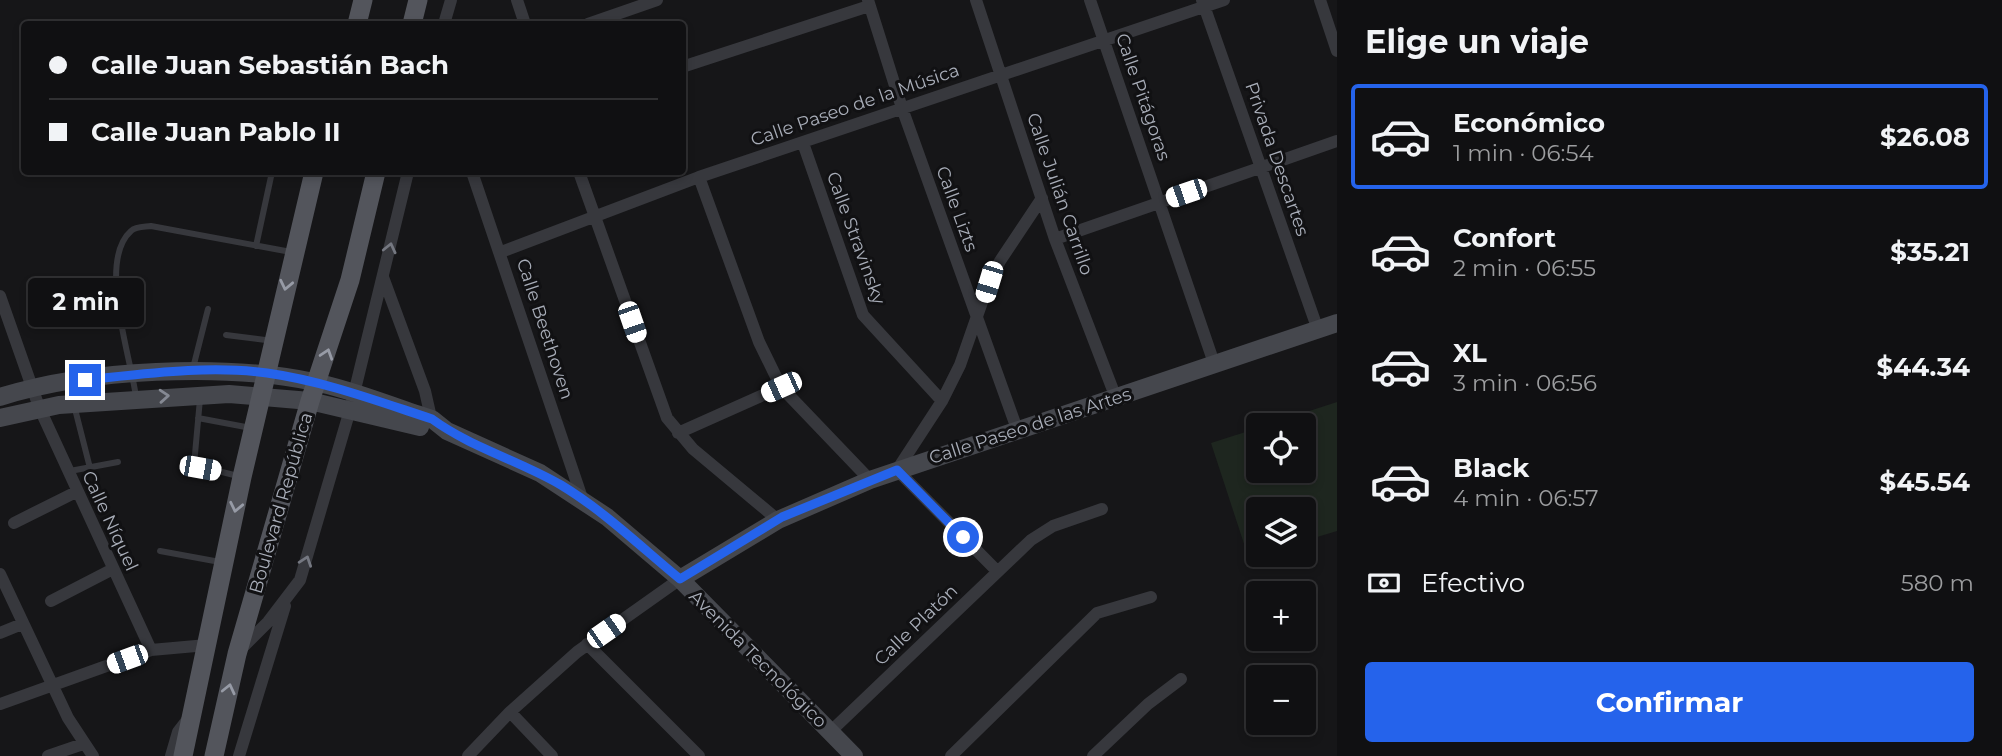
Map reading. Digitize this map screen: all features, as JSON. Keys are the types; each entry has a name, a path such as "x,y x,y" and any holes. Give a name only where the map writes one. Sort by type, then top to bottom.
{"main road":[{"path":"358,21 363,0"},
{"path":"413,21 418,0"},
{"name":"Boulevard República","path":"183,756 242,477 264,395 293,253 313,175"},
{"name":"Boulevard República","path":"214,756 237,654 310,401 350,280 375,175"},
{"name":"Calle Paseo de las Artes","path":"680,579 778,520 870,480 1337,323"},
{"path":"0,397 32,387 133,375 192,372 268,373 318,382 353,402"},
{"path":"0,418 39,407 200,394 264,395 310,401 353,402"},
{"name":"Avenida Tecnológico","path":"353,402 437,427 540,473 582,498 680,579 854,756"}],"street":[{"path":"445,21 450,0"},
{"path":"517,0 524,21"},
{"path":"597,21 657,0"},
{"name":"Calle Julián Carrillo","path":"976,0 1055,239 1116,398"},
{"name":"Calle Pitágoras","path":"1090,0 1215,366"},
{"name":"Calle Paseo de la Música","path":"501,252 699,177 1001,74 1105,43 1203,4 1224,0"},
{"path":"1320,0 1337,51"},
{"path":"686,66 869,3"},
{"name":"Calle Lizts","path":"869,3 902,108 1017,429"},
{"name":"Privada Descartes","path":"1203,4 1318,330"},
{"path":"1055,239 1337,141"},
{"name":"Calle Stravinsky","path":"803,143 859,307 869,323 942,401"},
{"path":"237,654 300,580 353,402 407,175"},
{"name":"Calle Beethoven","path":"473,175 582,498"},
{"path":"580,175 659,401 678,433 778,520"},
{"path":"699,177 759,342 781,387 870,480"},
{"path":"997,571 897,470 942,401 978,318 989,282 1000,261 1042,198"},
{"path":"383,277 437,427"},
{"name":"Calle Níquel","path":"1,304 39,407 151,650"},
{"path":"678,433 781,387"},
{"path":"15,523 76,492"},
{"name":"Calle Platón","path":"830,732 1042,531 1102,509"},
{"path":"51,601 113,569"},
{"path":"0,574 52,685 83,744 93,756"},
{"name":"Calle Paseo de las Artes","path":"468,756 510,712 587,644 680,579"},
{"path":"239,756 288,597"},
{"path":"951,756 1097,613 1151,597"},
{"path":"0,633 22,624"},
{"path":"587,644 699,756"},
{"path":"0,705 151,650 207,645"},
{"path":"1093,756 1148,704 1181,679"},
{"path":"510,712 552,756"},
{"path":"171,756 177,732 190,718"},
{"path":"48,756 83,744"}],"lane":[{"path":"256,246 271,175"},
{"path":"136,399 118,297 117,261 121,244 131,231 152,226 293,253"},
{"path":"192,372 208,309"},
{"path":"226,335 274,341"},
{"path":"200,394 194,465 242,477"},
{"path":"74,403 90,468"},
{"path":"198,418 255,428"},
{"path":"68,472 118,462"},
{"path":"160,551 224,563"}],"shaded area":[{"path":"1337,402 1337,531 1316,537 1316,497 1246,497 1246,550 1211,443 1246,432 1246,483 1316,483 1316,413 1303,413"}],"route":[{"path":"85,380 218,371 268,373 318,382 432,419 447,431 496,451 582,498 680,579 782,517 897,470 963,537"}]}
